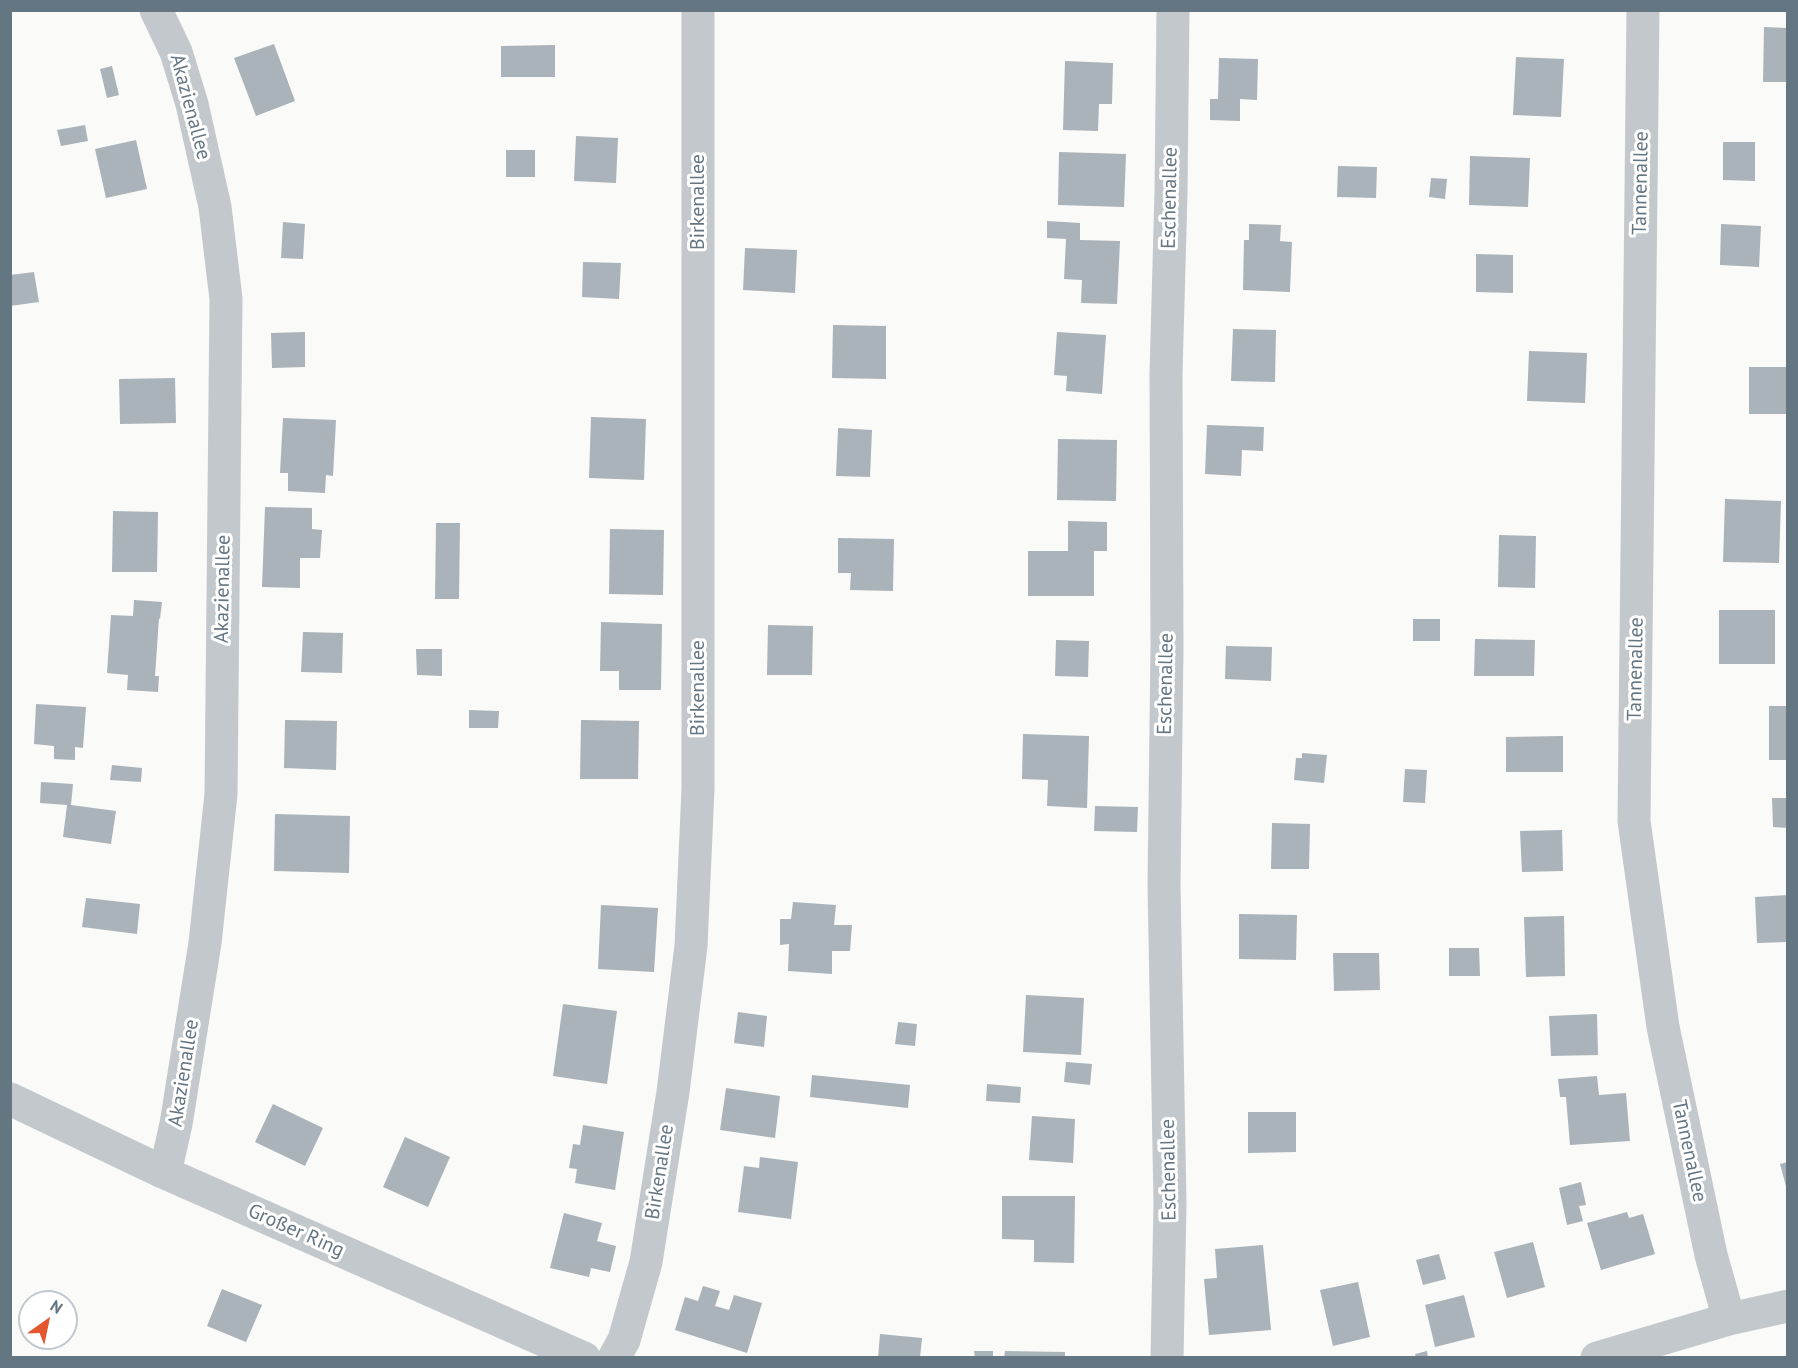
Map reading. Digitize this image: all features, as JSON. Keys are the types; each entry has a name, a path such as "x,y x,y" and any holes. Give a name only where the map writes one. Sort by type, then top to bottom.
{"street":[{"name":"Akazienallee","path":"156,10 176,52 192,104 215,207 226,299 220,794 205,943 176,1124 165,1173"},
{"name":"Birkenallee","path":"615,1358 624,1340 646,1262 673,1092 691,946 698,789 698,10"},
{"name":"Eschenallee","path":"1167,1358 1170,1203 1164,884 1167,646 1166,374 1173,10"},
{"name":"Tannenallee","path":"1643,10 1634,821 1663,1027 1710,1255 1729,1319"},
{"name":"Großer Ring","path":"10,1099 165,1173 584,1358"},
{"path":"1597,1358 1729,1319 1788,1306"}],"building":[{"path":"1764,27 1788,28 1788,82 1763,82"},
{"path":"274,44 295,101 256,116 234,58"},
{"path":"555,45 555,77 501,77 501,46"},
{"path":"1516,57 1564,59 1561,117 1513,115"},
{"path":"1219,58 1258,59 1257,100 1240,99 1240,121 1210,120 1210,99 1218,99"},
{"path":"1065,61 1113,63 1112,104 1099,104 1098,131 1063,130"},
{"path":"112,66 119,95 107,98 100,69"},
{"path":"85,125 88,141 61,146 57,130"},
{"path":"576,136 618,138 616,183 574,181"},
{"path":"136,140 147,189 106,198 95,149"},
{"path":"1723,142 1755,142 1755,181 1723,180"},
{"path":"506,150 535,150 535,177 506,177"},
{"path":"1059,152 1126,154 1124,207 1058,205"},
{"path":"1470,156 1530,158 1528,207 1469,205"},
{"path":"1338,166 1377,167 1376,198 1337,197"},
{"path":"1431,178 1447,179 1445,199 1429,197"},
{"path":"1047,221 1080,223 1080,240 1120,241 1117,304 1081,303 1082,280 1064,279 1066,239 1047,238"},
{"path":"283,222 305,224 303,259 281,258"},
{"path":"1249,224 1281,225 1280,241 1292,242 1290,292 1243,290 1244,240 1249,240"},
{"path":"1721,224 1761,226 1759,267 1720,265"},
{"path":"745,248 797,250 795,293 743,290"},
{"path":"1476,254 1513,255 1513,293 1476,292"},
{"path":"583,262 621,263 619,299 582,297"},
{"path":"34,272 39,302 10,306 10,275"},
{"path":"833,325 886,326 886,379 832,378"},
{"path":"1233,329 1276,330 1275,382 1231,381"},
{"path":"305,332 305,367 272,368 271,333"},
{"path":"1057,332 1106,335 1102,394 1066,391 1067,376 1054,375"},
{"path":"1529,351 1587,353 1585,403 1527,401"},
{"path":"1749,367 1788,367 1788,414 1749,414"},
{"path":"175,378 176,423 120,424 119,379"},
{"path":"591,417 646,419 644,480 589,478"},
{"path":"283,418 336,420 333,476 326,475 325,493 288,491 288,473 280,473"},
{"path":"1207,425 1264,427 1263,451 1242,450 1241,476 1205,474"},
{"path":"838,428 872,430 870,477 836,476"},
{"path":"1058,439 1117,440 1116,501 1057,500"},
{"path":"1725,499 1781,501 1779,563 1723,562"},
{"path":"265,507 312,508 312,529 322,530 320,558 300,558 300,588 262,587"},
{"path":"113,511 158,512 157,572 112,572"},
{"path":"1068,521 1107,522 1107,551 1094,551 1094,596 1028,596 1028,551 1068,551"},
{"path":"436,523 460,523 459,599 435,599"},
{"path":"610,529 664,530 663,595 609,594"},
{"path":"1499,535 1536,536 1535,588 1498,587"},
{"path":"838,538 894,539 893,591 850,590 851,573 838,573"},
{"path":"134,600 162,602 155,676 159,676 158,692 127,690 128,675 107,673 111,615 133,616"},
{"path":"1719,610 1775,610 1775,664 1719,664"},
{"path":"1413,619 1440,619 1440,641 1413,641"},
{"path":"601,622 662,624 661,690 619,690 619,671 600,671"},
{"path":"768,625 813,626 812,675 767,675"},
{"path":"303,632 343,633 342,673 301,672"},
{"path":"1475,639 1535,640 1534,676 1474,676"},
{"path":"1056,640 1089,641 1088,677 1055,676"},
{"path":"1226,646 1272,647 1271,681 1225,679"},
{"path":"416,649 442,649 442,676 417,675"},
{"path":"36,704 86,707 83,748 75,747 75,760 54,759 54,746 34,744"},
{"path":"1769,706 1788,706 1788,760 1769,760"},
{"path":"469,710 499,711 498,728 469,728"},
{"path":"285,720 337,721 336,770 284,768"},
{"path":"581,720 639,721 638,779 580,779"},
{"path":"1023,734 1089,736 1087,808 1047,806 1048,780 1022,779"},
{"path":"1563,736 1563,772 1506,772 1506,737"},
{"path":"1302,753 1327,755 1324,783 1294,780 1296,758 1302,758"},
{"path":"112,765 142,768 141,782 110,780"},
{"path":"1405,769 1427,770 1425,803 1403,802"},
{"path":"41,782 73,784 71,805 116,811 111,844 63,837 67,805 40,803"},
{"path":"1772,798 1788,798 1788,828 1773,827"},
{"path":"1095,806 1138,807 1137,832 1094,831"},
{"path":"275,814 350,816 349,873 274,871"},
{"path":"1272,823 1310,824 1309,869 1271,869"},
{"path":"1562,830 1563,871 1522,872 1520,831"},
{"path":"1788,895 1788,942 1757,943 1755,897"},
{"path":"86,898 140,904 137,934 82,927"},
{"path":"793,902 836,905 834,925 852,925 850,951 832,951 832,974 788,971 789,944 780,945 780,919 791,919"},
{"path":"601,905 658,908 654,972 598,969"},
{"path":"1239,914 1297,915 1296,960 1239,959"},
{"path":"1564,916 1565,976 1526,977 1524,917"},
{"path":"1449,948 1479,948 1480,976 1449,976"},
{"path":"1333,953 1379,953 1380,990 1334,991"},
{"path":"1026,995 1084,998 1081,1055 1023,1052"},
{"path":"563,1004 617,1011 607,1084 553,1076"},
{"path":"738,1012 767,1016 764,1047 734,1043"},
{"path":"1597,1014 1598,1055 1551,1056 1549,1016"},
{"path":"898,1022 917,1024 915,1046 895,1044"},
{"path":"1066,1062 1092,1064 1090,1085 1064,1082"},
{"path":"812,1075 910,1085 908,1108 810,1097"},
{"path":"1597,1076 1599,1095 1626,1093 1630,1141 1570,1145 1566,1097 1560,1097 1558,1079"},
{"path":"987,1084 1021,1087 1020,1103 986,1101"},
{"path":"726,1088 780,1096 775,1138 720,1130"},
{"path":"273,1104 323,1128 305,1166 255,1142"},
{"path":"1248,1112 1296,1112 1296,1152 1248,1153"},
{"path":"1032,1116 1075,1119 1073,1163 1029,1160"},
{"path":"583,1125 624,1132 615,1190 575,1183 577,1169 569,1168 573,1144 580,1145"},
{"path":"405,1137 450,1157 428,1207 383,1187"},
{"path":"760,1157 798,1162 791,1219 738,1212 744,1166 759,1168"},
{"path":"1788,1162 1788,1190 1787,1190 1780,1164"},
{"path":"1581,1182 1586,1205 1579,1206 1583,1221 1567,1225 1559,1188"},
{"path":"1002,1196 1075,1196 1074,1263 1034,1262 1034,1240 1002,1239"},
{"path":"1627,1212 1629,1218 1643,1214 1655,1254 1601,1270 1587,1223"},
{"path":"564,1213 602,1223 597,1241 616,1246 610,1272 591,1268 589,1277 550,1268"},
{"path":"1533,1242 1545,1287 1507,1298 1494,1252"},
{"path":"1263,1245 1271,1330 1209,1335 1204,1279 1217,1278 1215,1249"},
{"path":"1439,1254 1446,1279 1423,1285 1416,1260"},
{"path":"1358,1282 1370,1337 1333,1346 1320,1290"},
{"path":"703,1286 720,1291 715,1306 729,1310 734,1295 762,1303 747,1353 675,1330 685,1297 698,1301"},
{"path":"222,1289 262,1305 246,1342 207,1326"},
{"path":"1464,1295 1475,1337 1435,1347 1425,1305"},
{"path":"880,1334 922,1338 920,1358 878,1358"},
{"path":"974,1351 993,1351 993,1358 975,1358"},
{"path":"1005,1351 1065,1352 1065,1358 1004,1358"},
{"path":"1427,1351 1428,1358 1416,1358 1415,1354"}]}
